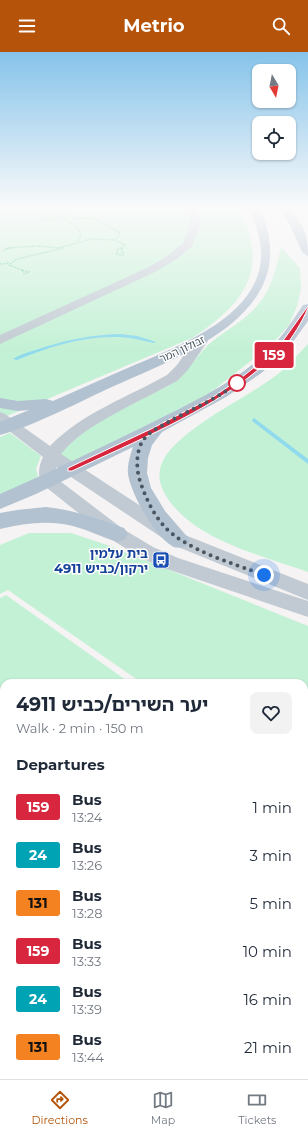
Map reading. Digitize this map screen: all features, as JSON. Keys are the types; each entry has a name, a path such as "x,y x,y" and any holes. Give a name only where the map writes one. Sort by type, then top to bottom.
{"main road":[{"name":"זבולון המר","path":"4,423 82,394 201,341 236,318 253,300 264,278 267,266 267,255"},
{"path":"0,502 154,430 215,398 263,365 279,350 293,333 308,308"},
{"path":"0,403 31,406 57,402 82,394"},
{"path":"154,430 144,439 139,448 137,466 139,480 154,514 179,540"},
{"path":"0,521 34,515 59,515 79,519 117,534"}],"street":[{"path":"0,340 151,270 175,255"},
{"path":"201,341 182,368 172,378 86,425 62,443 51,456 45,469 48,480 117,534 171,563 308,609"},
{"path":"4,423 70,469 179,540 308,592"}],"path":[{"path":"0,264 34,255"},
{"path":"11,262 9,265 22,270"}],"green space":[{"path":"0,255 252,255 252,266 247,283 239,298 211,325 192,338 0,419"},
{"path":"279,255 288,255 300,268 301,289 297,306 289,325 271,345 215,389 182,410 74,463 59,455 83,433 111,415 176,381 208,345 239,322 259,304 265,296 276,269"},
{"path":"308,344 308,572 231,545 196,526 180,513 168,499 160,483 159,475 163,461 172,447 215,414 266,383 282,371"},
{"path":"10,433 41,456 36,469 39,479 0,497 0,437"},
{"path":"29,533 71,533 110,546 308,626 308,679 136,679 8,590 0,594 0,545"},
{"path":"6,595 124,679 0,679 0,598"}],"waterway":[{"path":"15,359 48,347 84,338 120,336 137,337 154,342"},
{"path":"254,420 308,462"}],"bus line":[{"name":"159","path":"70,469 154,430 215,398 263,365 279,350 293,333 308,308"}],"place":[{"name":"בית עלמין ירקון/כביש 4911","path":"161,560"}],"route":[{"path":"237,383 215,398 154,430 144,439 139,448 137,466 139,480 154,514 179,540 264,575"}]}
